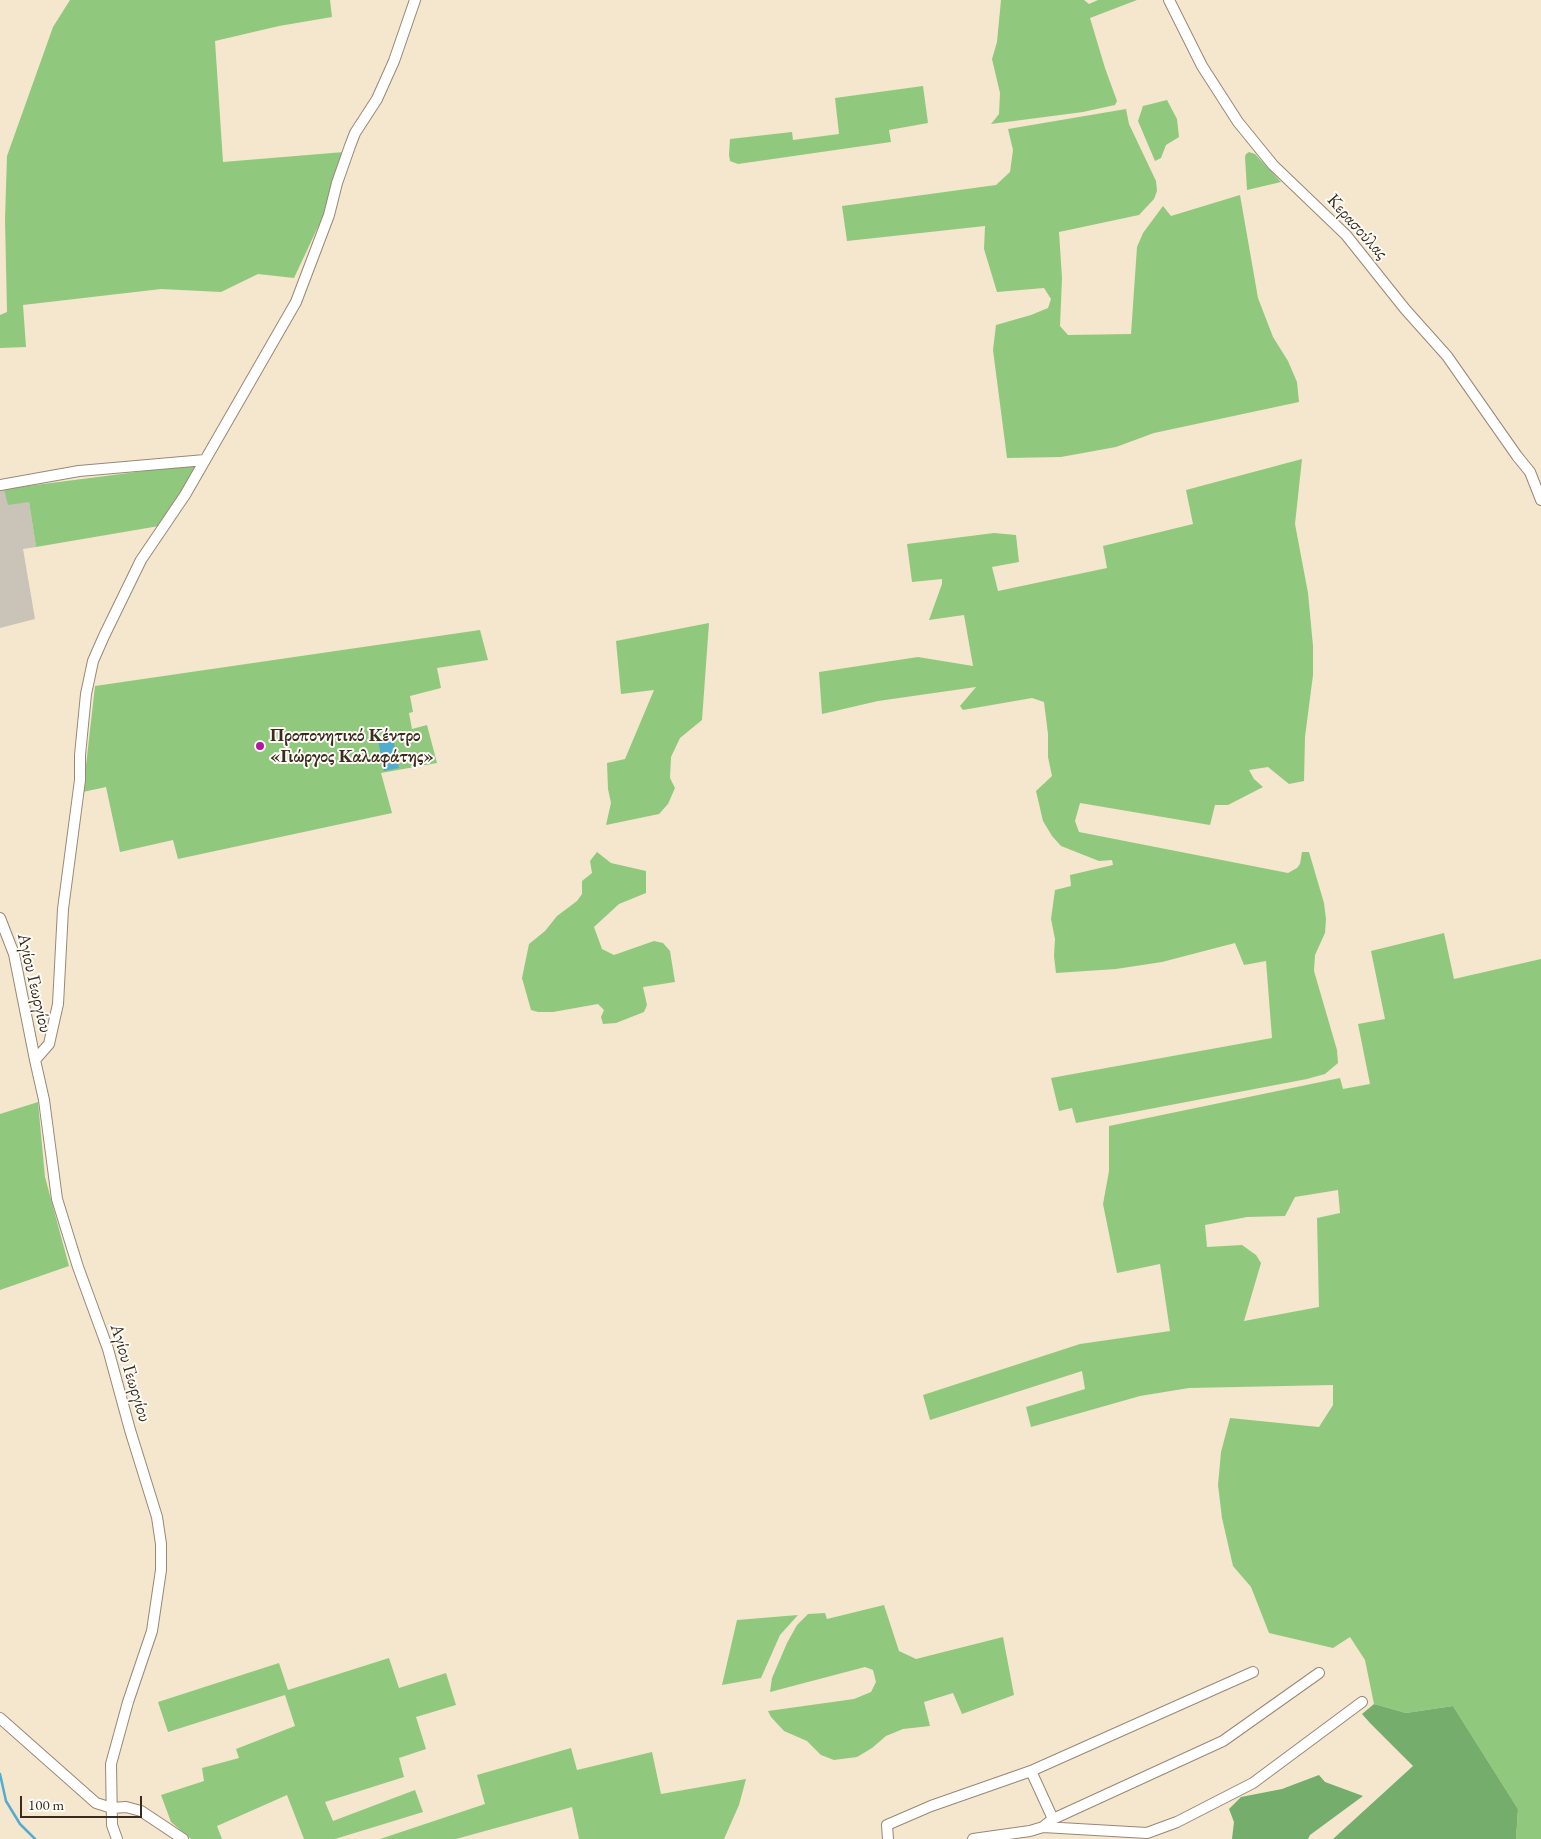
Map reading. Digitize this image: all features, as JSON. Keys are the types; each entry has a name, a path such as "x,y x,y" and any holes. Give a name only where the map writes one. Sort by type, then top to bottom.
{"street":[{"path":"34,1060 49,1044 58,1004 63,909 79,788 86,694 93,662 142,560 185,495 296,302 329,215 337,183 355,133 380,91 394,61 415,0"},
{"name":"Κερασούλας","path":"1168,0 1202,66 1238,122 1273,166 1346,236 1405,309 1447,356 1530,472 1541,500"},
{"path":"0,485 79,471 205,460"},
{"name":"Αγίου Γεωργίου","path":"0,918 14,954 34,1060 44,1100 57,1198 78,1267 108,1349 130,1430 158,1517 161,1570 152,1631 128,1702 111,1764 112,1825 117,1839"},
{"path":"888,1839 887,1825 931,1806 1031,1770 1253,1672"},
{"path":"1043,1827 1053,1819 1223,1741 1318,1673"},
{"path":"973,1839 1030,1831 1043,1827 1146,1834 1177,1822 1254,1783 1362,1702"},
{"path":"0,1718 96,1804 112,1808 126,1807 141,1811 183,1839"},
{"path":"1031,1770 1053,1819"}],"shaded area":[{"path":"4,489 29,502 36,547 23,549 35,619 0,628 0,490"}],"green space":[{"path":"70,0 330,0 332,17 279,26 215,41 223,162 344,152 324,214 294,278 258,274 221,292 161,289 23,305 26,347 0,348 0,315 7,312 5,219 7,156 53,27"},
{"path":"1001,0 1084,0 1089,4 1098,0 1137,0 1090,18 1117,101 1115,105 1083,112 991,124 999,114 1000,93 992,59 997,42"},
{"path":"923,86 928,123 889,130 891,142 738,164 730,161 730,139 792,132 793,140 839,134 835,98"},
{"path":"1167,100 1177,119 1179,137 1166,145 1161,158 1155,161 1138,121 1143,106"},
{"path":"1126,109 1129,124 1156,181 1157,191 1154,199 1139,215 1059,232 1062,278 1060,326 1068,335 1131,334 1137,247 1143,233 1163,206 1171,216 1240,195 1258,298 1273,337 1288,361 1297,382 1299,402 1154,433 1116,447 1061,457 1007,458 993,350 996,325 1048,308 1051,299 1044,288 997,292 984,249 985,226 847,241 842,206 996,185 1010,172 1013,150 1008,129"},
{"path":"1249,152 1255,154 1281,182 1247,190 1245,157"},
{"path":"1302,459 1295,524 1308,593 1313,646 1313,675 1305,737 1304,781 1289,784 1268,767 1249,770 1254,779 1263,787 1228,805 1215,805 1210,825 1080,803 1075,821 1079,832 1288,873 1300,864 1302,852 1309,852 1324,903 1326,919 1325,933 1315,955 1314,971 1337,1050 1338,1063 1325,1074 1307,1079 1076,1123 1072,1108 1059,1111 1051,1078 1272,1038 1266,961 1244,965 1235,943 1162,962 1116,969 1056,973 1055,939 1051,919 1055,890 1071,886 1070,875 1113,865 1112,860 1099,861 1061,846 1043,821 1036,791 1052,776 1048,757 1048,734 1044,702 1032,698 963,710 960,706 976,687 878,701 822,714 819,672 918,657 973,666 964,615 929,620 942,584 942,579 912,582 907,544 994,533 1016,535 1019,562 992,567 998,591 1107,568 1103,546 1193,524 1186,490"},
{"path":"199,464 159,526 36,547 29,502 8,505 4,489"},
{"path":"709,623 702,720 680,738 671,757 670,778 675,788 668,804 659,814 606,825 611,803 608,789 607,763 625,759 654,690 621,694 616,641"},
{"name":"Προπονητικό Κέντρο «Γιώργος Καλαφάτης»","path":"480,630 488,660 437,668 441,688 410,696 413,712 409,713 412,729 427,725 437,763 381,773 392,813 178,859 173,840 120,852 106,787 83,792 95,686"},
{"path":"597,852 611,863 646,871 646,893 619,904 594,927 602,949 614,955 654,941 663,943 670,951 675,982 643,987 647,1005 644,1012 616,1023 603,1024 601,1017 604,1010 598,1004 553,1012 531,1010 522,978 529,944 545,931 557,916 577,901 582,894 582,881 592,873 590,861"},
{"path":"1444,933 1454,979 1541,959 1541,1839 1516,1839 1518,1809 1453,1706 1406,1713 1374,1704 1365,1660 1350,1637 1333,1648 1269,1633 1251,1587 1233,1566 1222,1518 1218,1485 1221,1452 1230,1418 1319,1427 1333,1405 1333,1385 1189,1388 1140,1396 1031,1427 1026,1407 1085,1389 1082,1371 930,1420 923,1395 1080,1344 1170,1331 1160,1264 1117,1273 1103,1204 1109,1171 1109,1126 1340,1078 1343,1089 1370,1084 1358,1024 1385,1019 1371,951","holes":["1338,1190 1340,1213 1317,1218 1319,1307 1244,1321 1261,1263 1256,1255 1242,1245 1207,1247 1205,1225 1247,1217 1285,1216 1295,1197"]},
{"path":"38,1102 45,1177 69,1266 0,1290 0,1114"},
{"path":"884,1605 899,1651 916,1659 1003,1637 1014,1695 962,1714 953,1693 924,1702 930,1726 903,1729 886,1736 872,1748 857,1757 834,1760 821,1755 807,1741 784,1731 768,1711 854,1699 871,1692 876,1682 873,1670 865,1667 770,1692 772,1678 797,1625 808,1614 825,1613 827,1619"},
{"path":"798,1615 780,1635 761,1678 722,1685 737,1620"},
{"path":"389,1658 399,1688 446,1673 456,1705 416,1717 426,1749 399,1758 404,1777 325,1802 333,1821 415,1790 423,1812 335,1839 304,1839 287,1795 217,1826 222,1839 191,1839 171,1822 161,1795 204,1781 202,1768 239,1758 236,1749 295,1726 285,1695 168,1732 158,1702 279,1663 288,1690"},
{"path":"1374,1704 1406,1713 1453,1706 1518,1809 1516,1839 1333,1839 1413,1766 1362,1714"},
{"path":"571,1748 577,1770 652,1752 661,1794 746,1779 739,1805 724,1839 579,1839 572,1807 456,1839 380,1839 485,1804 477,1775"},
{"path":"1319,1775 1325,1782 1363,1796 1310,1835 1308,1839 1232,1839 1234,1822 1229,1809 1241,1797 1282,1789"}],"water":[{"path":"393,738 399,768 384,771 378,740"}],"waterway":[{"path":"0,1774 6,1801 20,1824 35,1839"}],"place":[{"name":"Προπονητικό Κέντρο «Γιώργος Καλαφάτης»","path":"260,746"}]}
